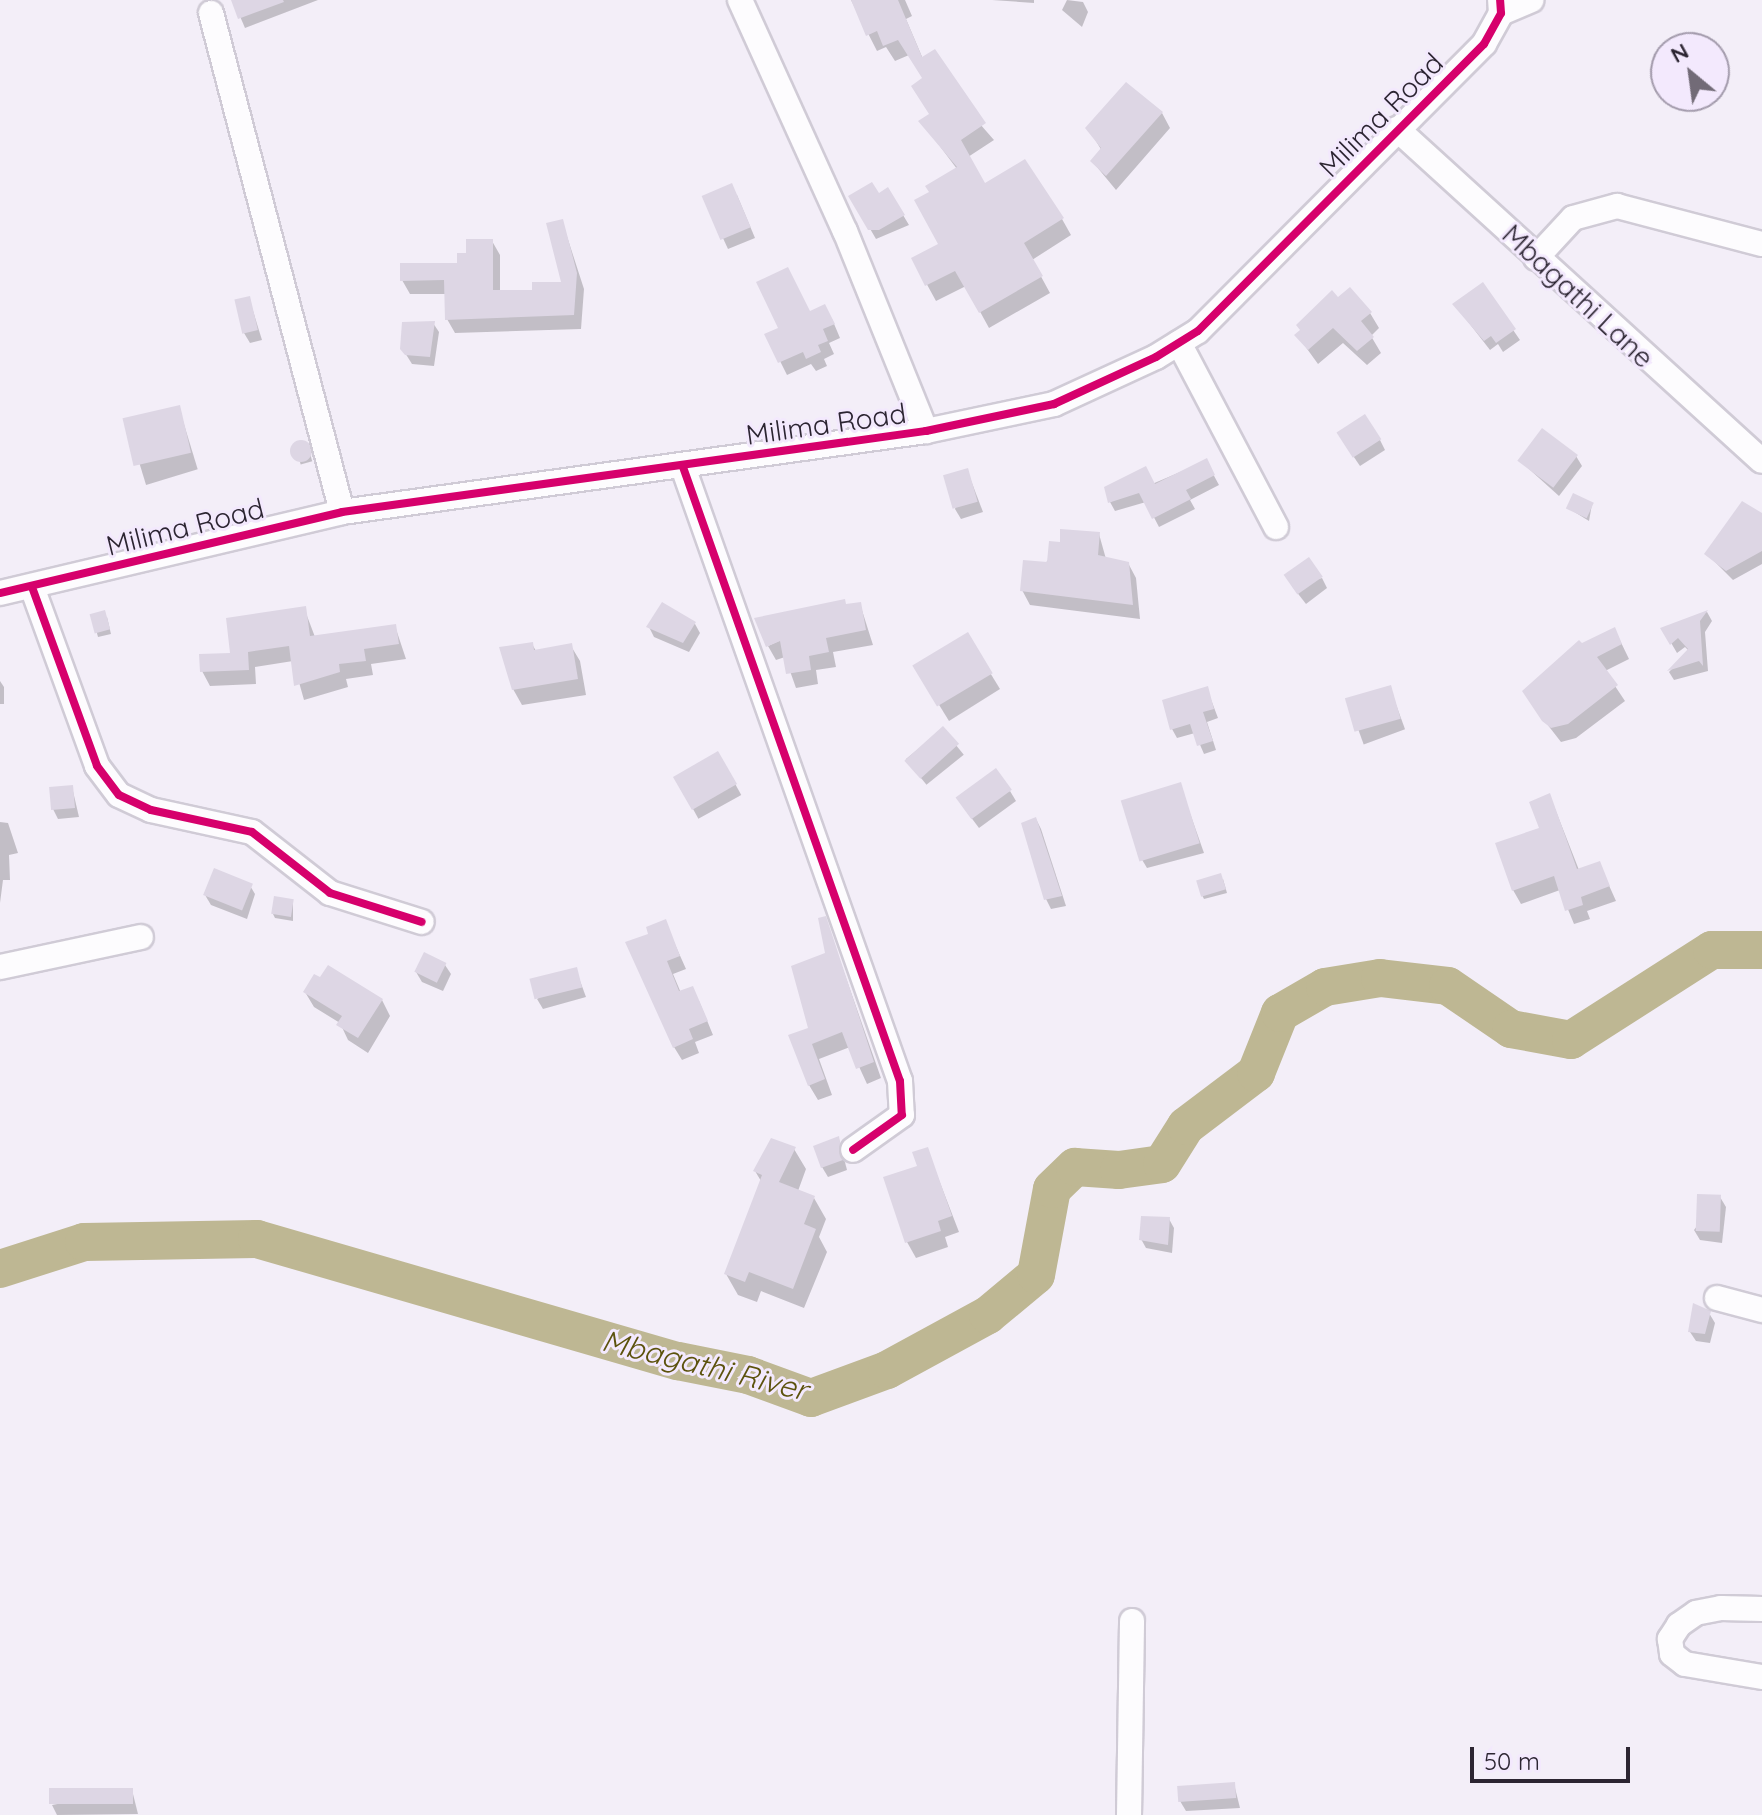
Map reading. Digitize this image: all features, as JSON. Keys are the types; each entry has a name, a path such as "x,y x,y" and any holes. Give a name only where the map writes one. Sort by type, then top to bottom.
{"street":[{"path":"740,0 845,231 926,431"},
{"path":"1501,6 1531,0"},
{"name":"Milima Road","path":"0,593 342,512 926,431 1054,404 1198,331 1484,44 1501,6"},
{"path":"211,13 342,512"},
{"name":"Mbagathi Lane","path":"1397,129 1762,461"},
{"path":"1536,258 1573,218 1617,206 1762,244"},
{"path":"1179,343 1276,527"},
{"path":"683,467 900,1081 902,1115 853,1150"},
{"path":"32,587 97,766 119,795 151,810 252,832 330,893 422,922"},
{"path":"0,967 141,937"},
{"path":"1717,1298 1762,1310"},
{"path":"1762,1609 1696,1613 1670,1639 1672,1654 1685,1664 1762,1677"},
{"path":"1129,1815 1132,1621"}],"building":[{"path":"231,0 283,0 284,2 238,19"},
{"path":"851,0 898,0 922,57 935,49 986,123 961,140 985,183 1025,159 1064,218 1024,243 1043,276 979,313 955,271 925,286 911,258 938,244 914,200 929,192 925,186 957,167 918,121 929,114 911,86 922,78 898,40 883,46 877,31 866,36"},
{"path":"1126,82 1163,112 1106,176 1090,161 1101,148 1085,128"},
{"path":"872,182 879,193 888,187 905,215 879,230 868,230 848,196"},
{"path":"732,183 751,227 720,240 702,196"},
{"path":"563,219 577,273 574,315 445,320 444,280 400,281 400,263 457,263 457,253 466,253 466,239 493,239 493,290 532,290 532,282 561,282 546,223"},
{"path":"788,267 810,311 825,304 835,324 823,329 828,341 818,345 821,352 806,359 803,352 778,363 764,334 778,328 756,282"},
{"path":"1483,282 1516,329 1496,343 1491,336 1484,341 1452,304"},
{"path":"1350,287 1372,312 1361,321 1374,337 1357,351 1333,328 1308,350 1294,335 1300,330 1296,325 1332,290 1338,297"},
{"path":"250,296 258,330 242,334 234,300"},
{"path":"435,321 430,357 405,355 400,349 402,322"},
{"path":"180,405 191,453 134,466 123,418"},
{"path":"1365,414 1381,439 1353,458 1336,433"},
{"path":"1542,428 1578,455 1553,488 1517,461"},
{"path":"301,440 309,443 312,451 309,459 301,462 293,459 290,451 293,443"},
{"path":"1207,458 1215,475 1186,490 1191,499 1152,519 1139,493 1108,503 1104,487 1146,466 1155,484"},
{"path":"968,468 978,502 953,509 943,475"},
{"path":"1573,493 1594,503 1587,518 1566,508"},
{"path":"1742,501 1762,513 1762,551 1726,571 1704,554"},
{"path":"1060,529 1100,532 1098,555 1129,562 1133,605 1020,591 1023,560 1047,562 1049,541 1060,542"},
{"path":"1309,557 1323,577 1297,594 1284,575"},
{"path":"845,599 846,604 861,602 866,630 826,638 829,652 809,656 811,670 786,674 780,641 766,647 754,618"},
{"path":"662,602 696,622 683,643 646,627"},
{"path":"306,606 310,636 396,624 399,644 364,649 366,661 339,664 340,672 294,686 289,646 248,652 249,670 200,672 199,654 230,653 226,618"},
{"path":"105,610 110,629 95,633 90,614"},
{"path":"1708,610 1700,621 1703,666 1699,661 1667,671 1688,649 1678,638 1670,645 1660,628"},
{"path":"1615,627 1622,644 1597,657 1618,685 1568,724 1551,728 1542,721 1522,691 1579,640 1582,643"},
{"path":"968,632 993,673 937,707 912,665"},
{"path":"533,642 534,650 572,643 578,679 512,690 499,647"},
{"path":"1391,685 1401,719 1355,732 1345,698"},
{"path":"1208,686 1214,709 1203,712 1213,741 1197,746 1190,724 1170,730 1162,700"},
{"path":"943,726 959,744 920,779 904,761"},
{"path":"718,751 737,784 692,810 673,777"},
{"path":"996,768 1012,790 971,819 956,797"},
{"path":"1181,782 1200,843 1139,862 1121,800"},
{"path":"73,785 75,808 51,810 49,787"},
{"path":"1550,793 1577,869 1600,861 1610,886 1581,897 1583,905 1565,911 1554,876 1512,891 1495,843 1539,828 1529,802"},
{"path":"1036,817 1062,896 1044,900 1021,823"},
{"path":"214,868 253,884 242,911 203,895"},
{"path":"1221,873 1226,889 1201,897 1196,881"},
{"path":"274,896 294,899 291,917 271,914"},
{"path":"826,916 874,1062 856,1069 842,1032 812,1044 825,1079 808,1086 788,1035 808,1028 791,966 825,953 818,918"},
{"path":"666,919 680,956 667,961 679,991 693,986 708,1021 689,1029 693,1039 673,1048 625,942 648,934 646,927"},
{"path":"424,952 446,963 437,983 414,972"},
{"path":"328,965 383,999 358,1038 336,1025 342,1016 303,992 314,974 320,977"},
{"path":"577,967 582,987 535,999 529,979"},
{"path":"839,1136 843,1160 821,1168 813,1146"},
{"path":"771,1138 796,1147 779,1182 815,1196 804,1224 816,1229 793,1289 749,1272 745,1282 724,1274 762,1175 753,1171"},
{"path":"928,1147 952,1216 938,1221 941,1231 905,1243 883,1177 917,1166 912,1152"},
{"path":"1697,1194 1721,1195 1720,1232 1696,1231"},
{"path":"1141,1216 1170,1217 1168,1245 1139,1240"},
{"path":"1693,1303 1711,1311 1705,1334 1688,1332"},
{"path":"1235,1782 1236,1798 1178,1802 1177,1786"},
{"path":"49,1788 133,1788 133,1804 49,1804"}],"waterway":[{"name":"Mbagathi River","path":"0,1269 84,1242 257,1239 678,1361 748,1375 811,1398 887,1370 988,1315 1036,1275 1052,1189 1075,1167 1119,1170 1162,1164 1186,1126 1256,1073 1280,1013 1325,987 1380,978 1448,986 1511,1029 1571,1040 1712,950 1762,950"}],"cycle path":[{"path":"0,593 342,512 926,431 1054,404 1156,357 1198,331 1484,44 1501,13 1500,0"},
{"path":"683,467 900,1081 902,1115 853,1150"},
{"path":"32,587 97,766 119,795 151,810 252,832 330,893 422,922"}]}
